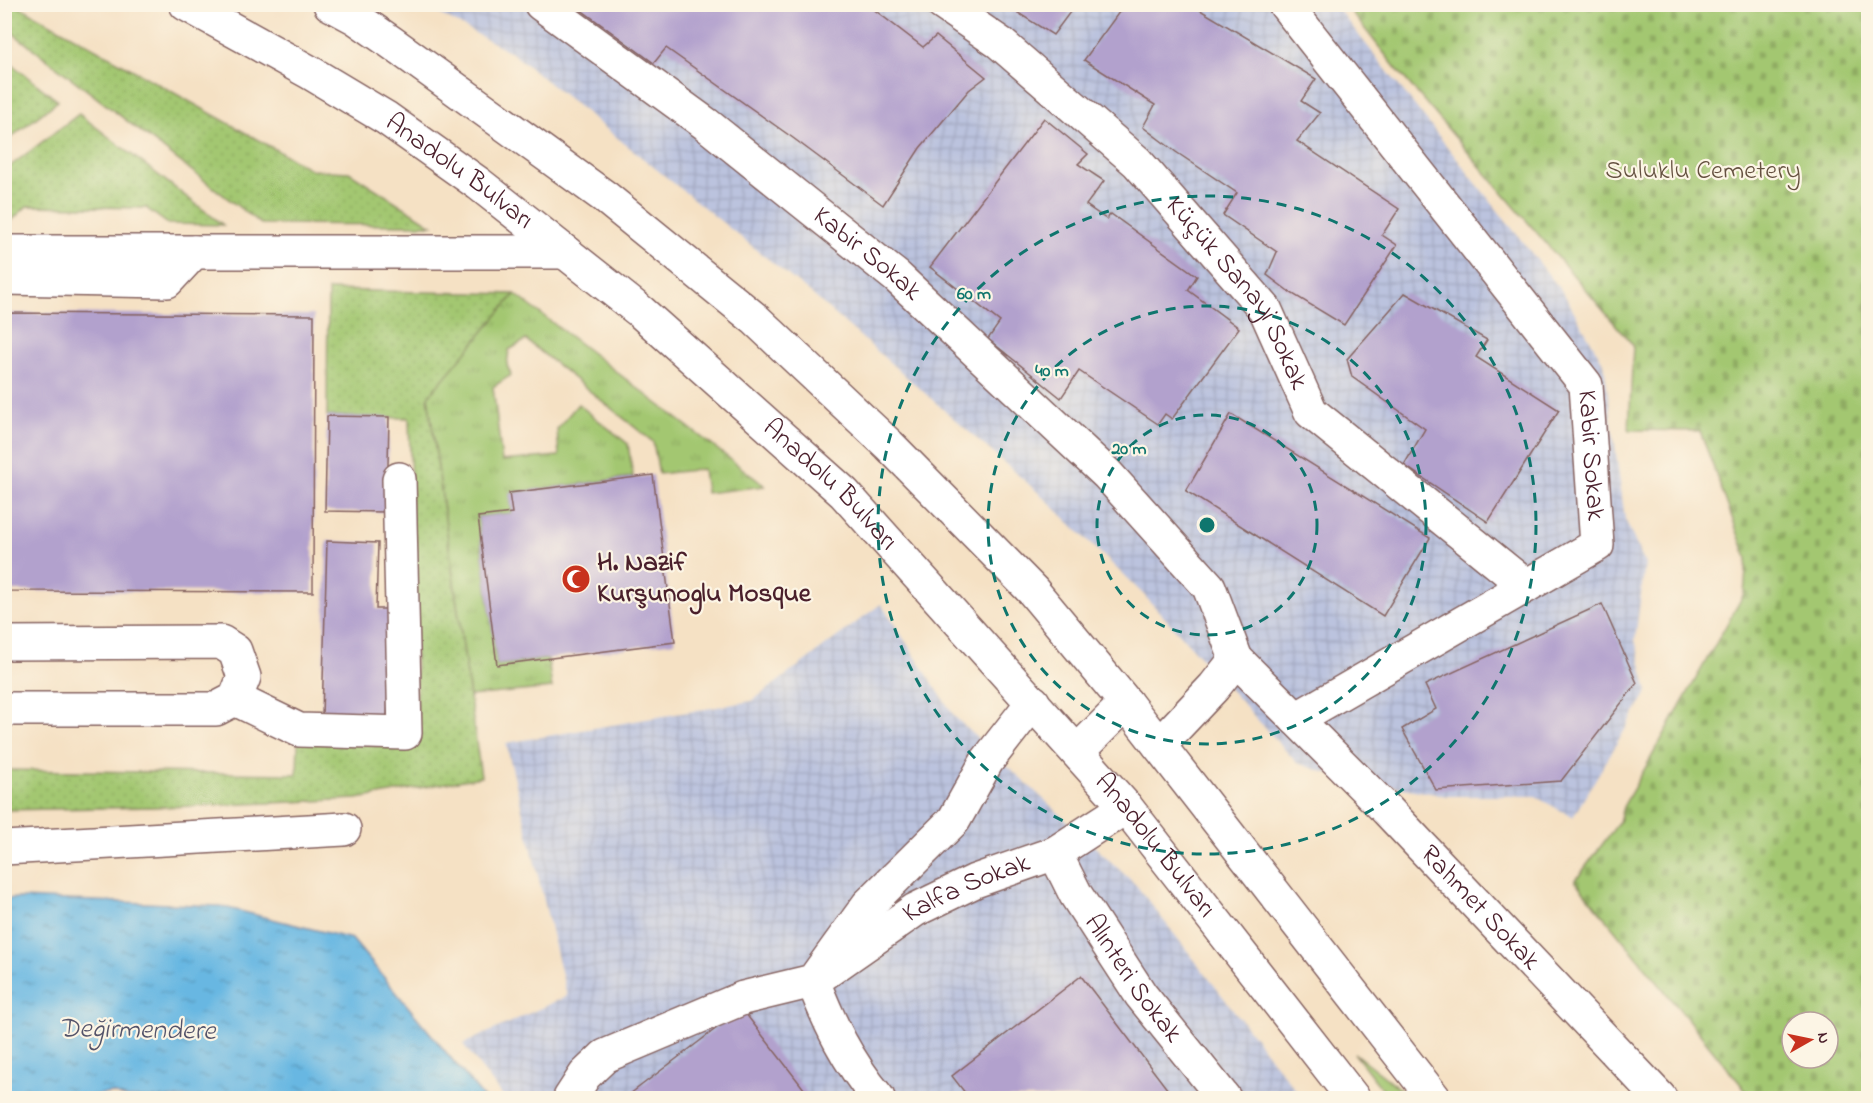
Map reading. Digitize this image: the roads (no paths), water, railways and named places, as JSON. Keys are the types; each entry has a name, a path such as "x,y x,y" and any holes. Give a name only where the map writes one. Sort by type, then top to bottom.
{"main road":[{"name":"Anadolu Bulvarı","path":"186,4 311,73 386,118 479,184 641,312 844,493 1126,807 1353,1098"},
{"name":"Kabir Sokak","path":"541,4 706,124 897,277 1098,466 1209,587 1236,659 1296,719 1597,545 1586,385 1285,4"},
{"name":"Küçük Sanayi Sokak","path":"943,4 1000,43 1137,162 1265,309 1311,412 1526,586"},
{"path":"351,9 605,197 755,319 889,445 1033,591 1126,703 1434,1098"},
{"path":"4,252 565,252"},
{"path":"4,278 167,281 194,252"},
{"path":"235,699 299,730 405,733 399,478"},
{"path":"4,643 221,642 235,651 244,677 235,699 216,709 4,709"},
{"path":"1159,745 1214,687 1236,659"},
{"name":"Kalfa Sokak","path":"813,981 868,905 954,820 987,761 1033,702"},
{"path":"1077,752 1126,703"},
{"name":"Rahmet Sokak","path":"1296,719 1387,810 1660,1098"},
{"name":"Kalfa Sokak","path":"570,1098 585,1075 605,1056 743,998 813,981 915,910 975,881 1055,852 1126,807"},
{"path":"4,848 344,829"},
{"name":"Alınteri Sokak","path":"1055,852 1076,896 1141,995 1224,1098"},
{"path":"813,981 830,1024 851,1062 878,1098"}],"water":[{"name":"Değirmendere","path":"5,899 220,906 352,939 484,1098 127,1098 112,1093 72,1098 5,1098"}],"place":[{"name":"H. Nazif Kurşunoglu Mosque","path":"576,579"}],"park label":[{"name":"Suluklu Cemetery","path":"1703,171"}]}
